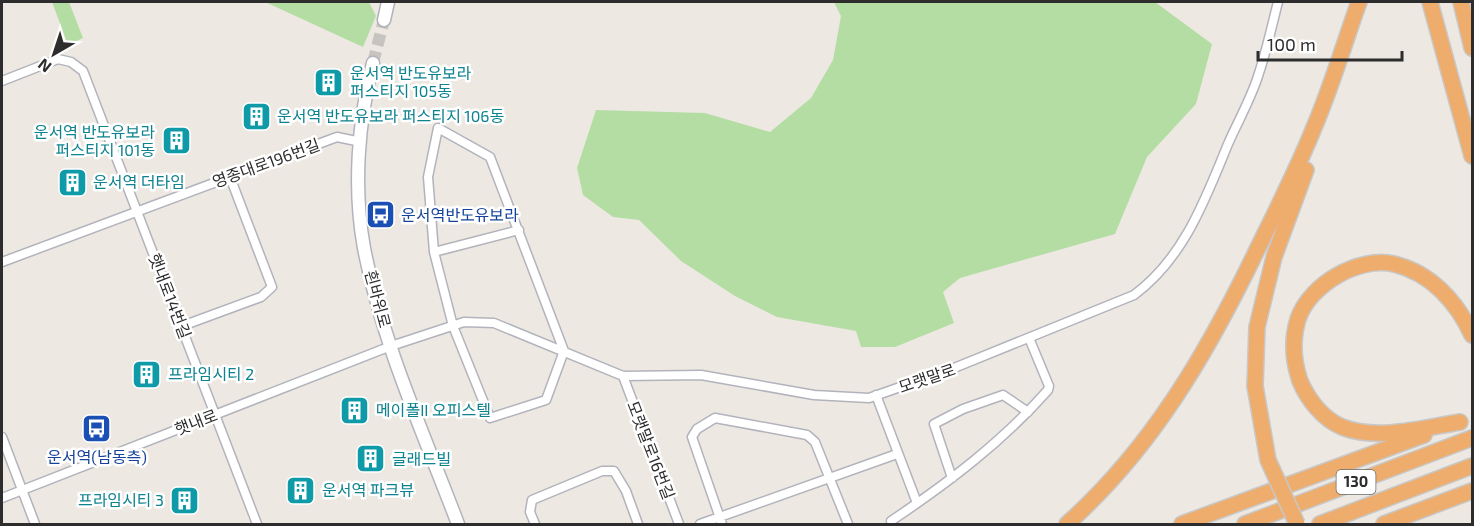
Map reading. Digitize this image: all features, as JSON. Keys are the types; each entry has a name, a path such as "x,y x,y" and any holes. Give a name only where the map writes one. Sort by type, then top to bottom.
{"highway":[{"path":"1297,525 1268,460 1255,386 1257,327 1274,257 1346,65 1359,2"},
{"path":"1067,525 1121,471 1155,430 1197,365 1237,290 1302,157 1359,2"},
{"path":"1430,2 1473,156"},
{"path":"1461,2 1473,48"},
{"path":"1466,420 1375,433 1342,427 1321,413 1305,393 1294,365 1294,338 1299,317 1308,303 1335,276 1362,265 1392,264 1416,271 1441,289 1466,320 1473,335"},
{"path":"1182,525 1466,420"},
{"name":"130","path":"1245,525 1470,439"},
{"name":"130","path":"1320,525 1472,466"},
{"path":"1384,525 1473,490"}],"street":[{"path":"384,20 388,2"},
{"name":"모랫말로","path":"391,346 464,322 494,323 623,376 701,375 814,395 869,398 954,368 1134,294 1152,281 1172,259 1195,220 1259,75 1278,2"},
{"path":"2,81 58,59 71,62 83,71 138,212"},
{"name":"흰바위로","path":"373,63 366,92 358,183 364,248 391,346 458,525"},
{"path":"438,128 490,157 519,230 564,351 546,400 490,418 453,326 434,252 428,177 438,128"},
{"name":"영종대로196번길","path":"2,262 337,137 361,142"},
{"path":"182,326 261,297 272,287 230,177"},
{"name":"햇내로14번길","path":"138,212 257,525"},
{"path":"434,252 519,230"},
{"path":"891,520 952,478 1001,439 1028,412 1049,386 1029,338"},
{"name":"햇내로","path":"2,498 391,346"},
{"name":"모랫말로16번길","path":"623,376 679,525"},
{"path":"876,395 917,503"},
{"path":"952,478 934,424 963,409 1003,396 1028,412"},
{"path":"721,520 692,437 697,429 715,418 807,435 815,442 848,525"},
{"path":"2,437 35,525"},
{"path":"700,525 721,520 897,454"},
{"path":"535,525 530,512 532,500 603,471 614,471 626,491 638,525"}],"green space":[{"path":"52,2 69,2 83,38 68,45"},
{"path":"265,2 369,2 376,16 363,47"},
{"path":"834,2 1155,2 1212,44 1196,104 1147,157 1115,234 960,278 943,292 954,323 895,347 861,347 856,331 777,317 735,296 681,261 639,220 613,217 583,195 577,168 596,110 705,113 770,132 811,98 833,60 841,16"}],"tunnel":[{"path":"373,63 384,20"}],"place":[{"name":"운서역 반도유보라 퍼스티지 105동","path":"329,82"},
{"name":"운서역 반도유보라 퍼스티지 106동","path":"256,116"},
{"name":"운서역 반도유보라 퍼스티지 101동","path":"176,141"},
{"name":"운서역 더타임","path":"72,182"},
{"name":"운서역반도유보라","path":"380,215"},
{"name":"프라임시티 2","path":"147,374"},
{"name":"메이폴II 오피스텔","path":"355,410"},
{"name":"운서역(남동측)","path":"97,429"},
{"name":"글래드빌","path":"371,459"},
{"name":"운서역 파크뷰","path":"301,490"},
{"name":"프라임시티 3","path":"185,500"}]}
